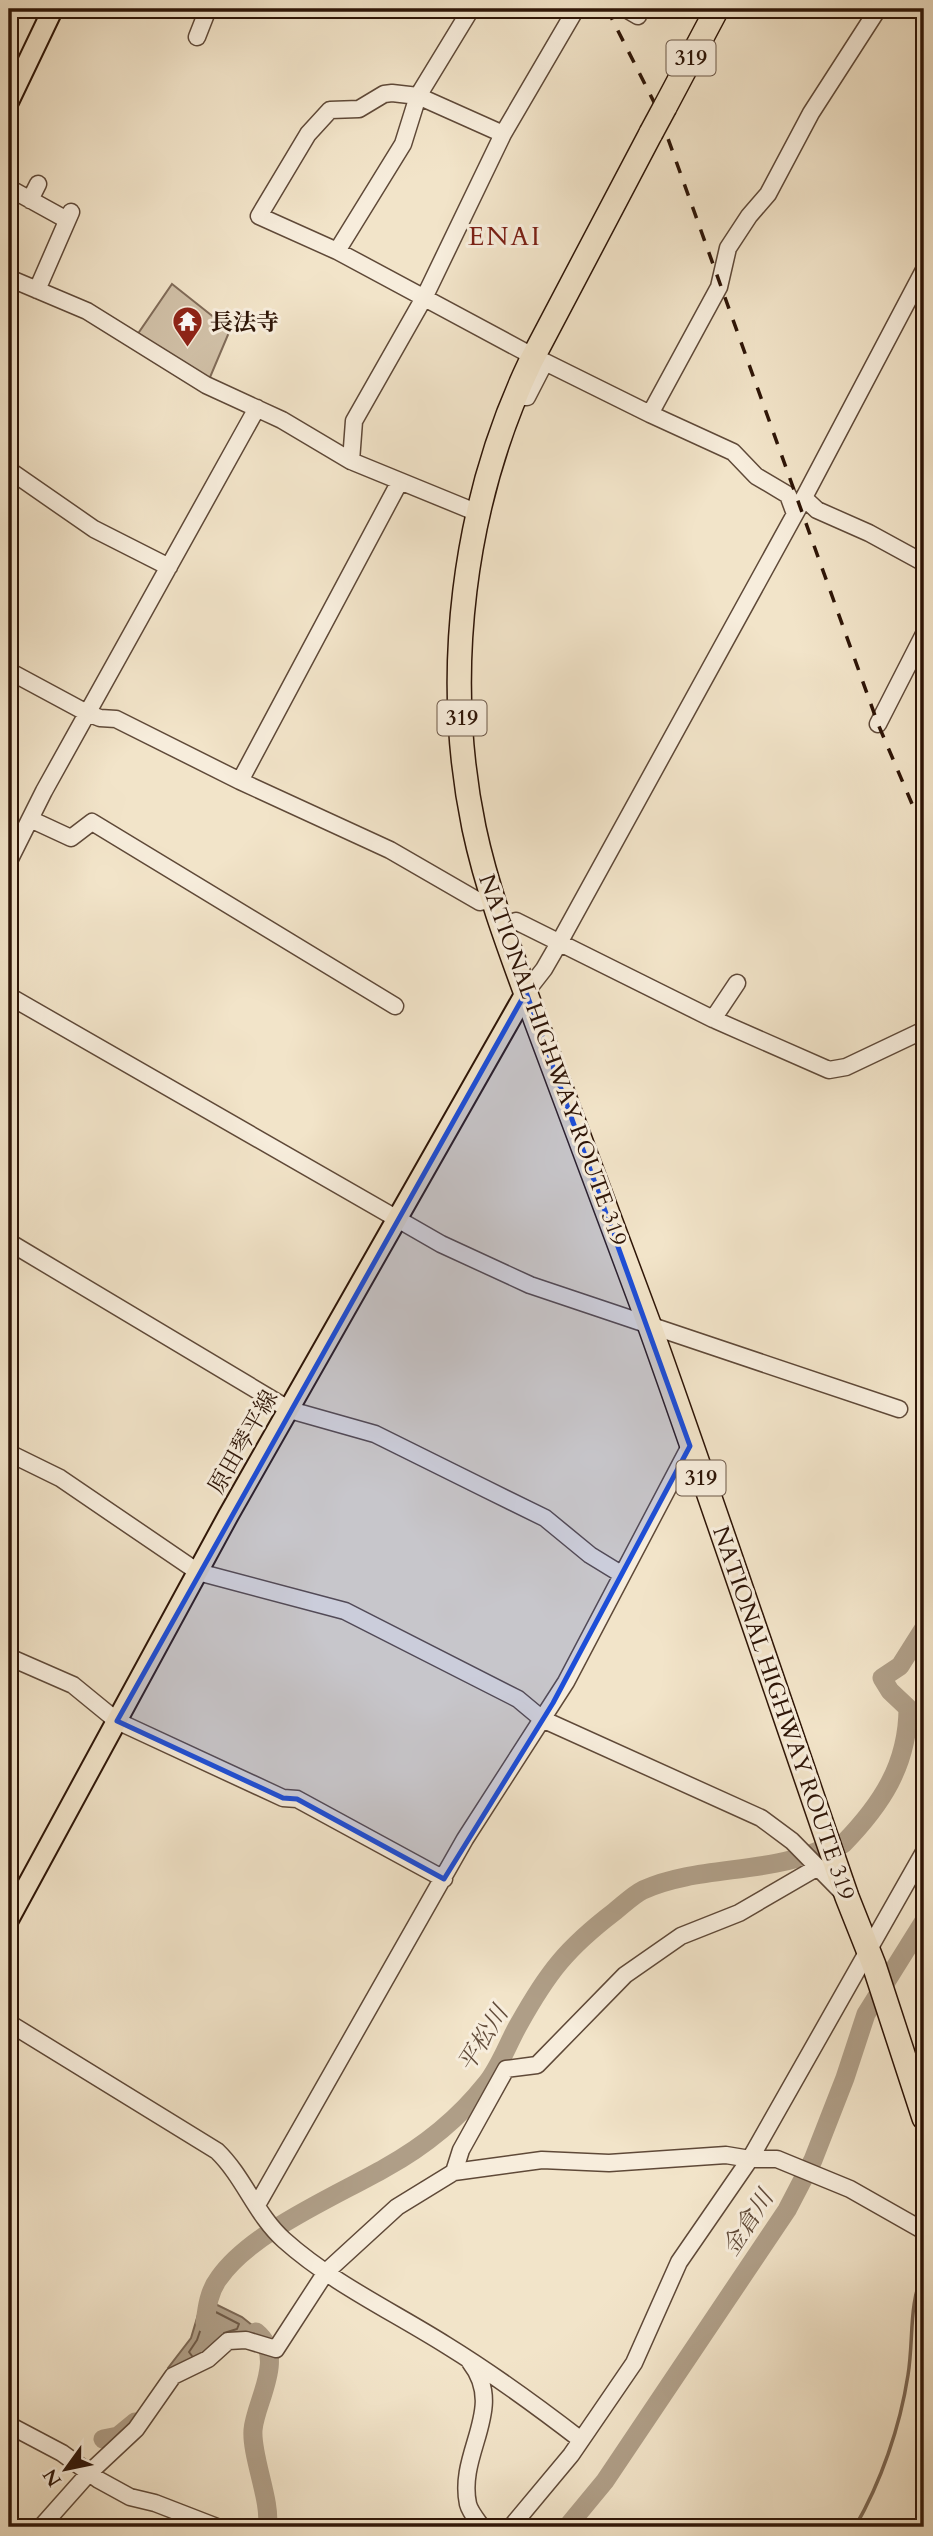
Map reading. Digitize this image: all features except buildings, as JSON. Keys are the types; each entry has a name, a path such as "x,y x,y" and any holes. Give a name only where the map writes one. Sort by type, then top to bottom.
{"highway":[{"name":"NATIONAL HIGHWAY ROUTE 319","path":"717,9 514,396 478,513 468,568 461,703 472,817 503,927 649,1324 847,1897 872,1957 924,2118"}],"main road":[{"path":"11,92 53,9"},
{"name":"原田琴平線","path":"9,1919 198,1572 526,992"}],"street":[{"path":"197,37 208,9"},
{"path":"337,251 402,144 418,96 471,9"},
{"path":"351,461 354,421 425,296 503,134 576,9"},
{"path":"650,414 719,288 728,248 748,216 768,194 811,113 878,9"},
{"path":"503,134 418,96 392,93 359,109 330,110 308,134 259,216 337,251 527,353"},
{"path":"30,200 38,184"},
{"path":"9,188 69,216 60,257 37,290"},
{"path":"526,992 559,943 795,514 923,274"},
{"path":"9,278 87,311 206,386 257,408 351,461 399,483 478,513"},
{"path":"514,396 527,397 545,362 733,452 756,476 788,495 795,514"},
{"path":"9,861 87,713 257,408"},
{"path":"9,470 94,529 169,567"},
{"path":"240,781 399,483"},
{"path":"803,498 817,510 869,533 924,563"},
{"path":"878,724 924,634"},
{"path":"9,671 87,713 100,718 116,719 240,781 390,850 480,902 494,900"},
{"path":"30,818 71,838 92,822 395,1006"},
{"path":"503,927 516,921 713,1018 829,1070 846,1067 924,1030"},
{"path":"713,1018 737,983"},
{"path":"9,996 441,1244 530,1285 899,1409"},
{"path":"9,1242 290,1410 375,1434 545,1518 621,1574"},
{"path":"257,2205 465,1839 566,1682 690,1446"},
{"path":"9,1453 60,1479 198,1572 345,1611 518,1699 542,1719 761,1818 792,1841 847,1897"},
{"path":"9,1657 73,1685 117,1721 283,1798 297,1799 444,1879"},
{"path":"511,2527 581,2440 634,2364 679,2262 750,2159 872,1957 924,1852"},
{"path":"454,2172 461,2150 506,2069 537,2065 625,1975 681,1936 739,1913 818,1867"},
{"path":"9,2023 217,2151 232,2165 257,2205 284,2240 326,2272 521,2394 581,2440"},
{"path":"41,2527 89,2473 136,2429 173,2376 208,2359 228,2342 246,2340 276,2349 326,2272 397,2207 454,2172 542,2160 610,2163 726,2155 750,2159 777,2159 840,2185 924,2231"},
{"path":"469,2361 476,2370 486,2400 465,2475 469,2506 482,2527"},
{"path":"9,2425 62,2453 89,2473 130,2497 155,2503 217,2527"}],"highlighted area":[{"path":"526,992 690,1446 553,1703 444,1879 297,1799 283,1798 117,1721"}],"shaded area":[{"path":"172,284 230,330 208,382 135,338"}],"water":[{"path":"203,2298 242,2317 272,2341 254,2338 170,2371 168,2368 191,2338"}],"waterway":[{"name":"平松川","path":"843,1844 880,1799 897,1766 907,1729 908,1708 890,1691 882,1678 900,1666 924,1628"},
{"name":"平松川","path":"205,2323 209,2299 219,2278 233,2261 252,2245 296,2216 399,2160 440,2131 464,2109 500,2063 515,2031 549,1975 583,1937 632,1897 663,1882 775,1863 818,1851"},
{"name":"金倉川","path":"567,2527 605,2481 787,2210 813,2160 866,2014 924,1921"},
{"path":"855,2527 881,2473 900,2414 910,2361 913,2309 924,2270"},
{"name":"平松川","path":"256,2332 265,2342 269,2354 267,2380 253,2430 255,2453 267,2505 267,2527"},
{"name":"平松川","path":"103,2439 118,2436 135,2422"}],"railway":[{"path":"607,9 657,108 878,724 924,832"},
{"path":"924,1308 919,1381 924,1472"}],"place":[{"name":"長法寺","path":"187,349"}],"district":[{"name":"ENAI","path":"505,236"}]}
